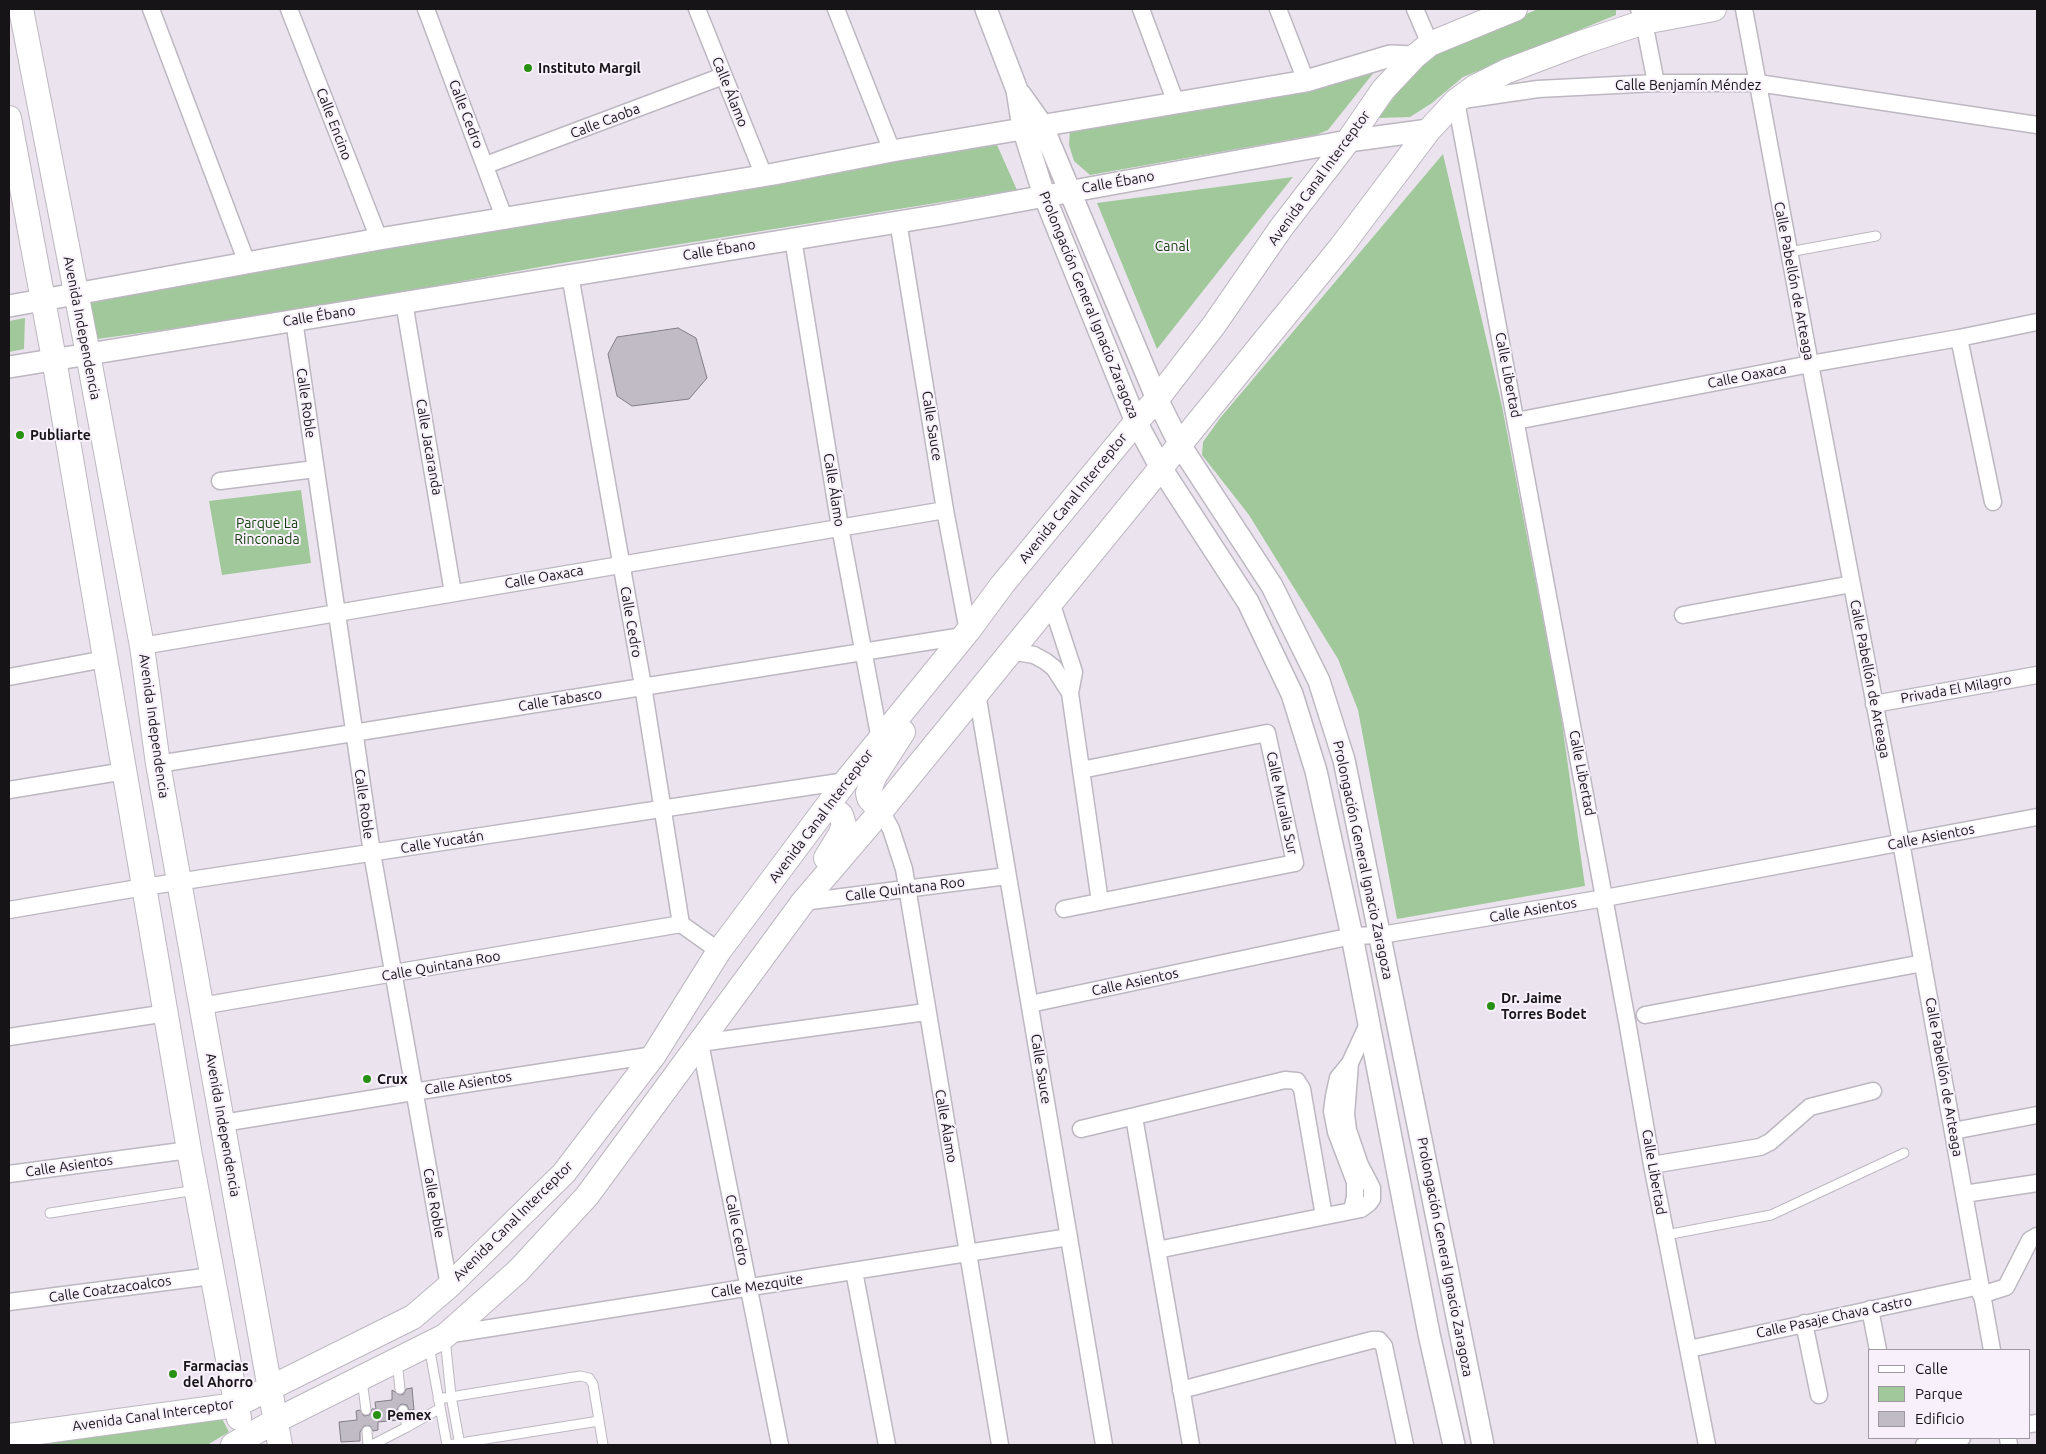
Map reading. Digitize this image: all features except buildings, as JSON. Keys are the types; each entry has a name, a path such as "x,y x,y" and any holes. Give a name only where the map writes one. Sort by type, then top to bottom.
{"main road":[{"name":"Avenida Independencia","path":"21,9 142,646 158,764 280,1445"},
{"name":"Avenida Canal Interceptor","path":"9,1436 236,1405 413,1318 449,1286 564,1173 654,1055 719,951 846,781 965,634 1002,585 1157,399 1214,325 1383,90 1422,51 1515,9"},
{"path":"9,118 54,359 189,1150 236,1405 239,1443 275,1421 437,1339 518,1271 587,1196 803,902 881,811 1161,468 1341,247 1429,130 1456,101 1475,87 1507,71 1582,43 1641,15 1714,9"},
{"path":"881,811 869,798 868,793 874,777 911,719 927,681"},
{"path":"803,902 813,879 840,835 844,825 841,815 833,809 826,809"}],"street":[{"path":"151,9 247,263"},
{"name":"Calle Encino","path":"289,9 379,239"},
{"name":"Calle Cedro","path":"426,9 505,220"},
{"name":"Calle Álamo","path":"697,9 764,176"},
{"path":"836,9 892,151"},
{"path":"986,9 1032,127"},
{"path":"1140,9 1176,103"},
{"path":"1278,9 1306,81"},
{"path":"9,306 379,239 505,220 764,176 892,151 1306,81 1390,56 1422,51 1415,9"},
{"name":"Calle Pabellón de Arteaga","path":"1744,9 1901,842 1992,1349"},
{"path":"1641,15 1656,83"},
{"name":"Calle Caoba","path":"486,166 723,76"},
{"name":"Calle Benjamín Méndez","path":"1456,101 1538,89 1656,83 1758,83 2037,125"},
{"name":"Calle Libertad","path":"1456,101 1605,898 1652,1165 1706,1445"},
{"name":"Prolongación General Ignacio Zaragoza","path":"1032,127 1070,190 1157,399 1180,444 1272,586 1319,681 1344,760 1483,1445"},
{"name":"Prolongación General Ignacio Zaragoza","path":"1032,127 1044,195 1136,422 1161,468 1248,602 1292,694 1316,771 1352,936 1429,1334 1454,1445"},
{"name":"Calle Ébano","path":"9,367 793,239 1348,140 1429,130"},
{"name":"Calle Sauce","path":"898,221 965,634"},
{"name":"Calle Álamo","path":"793,239 840,527 880,740"},
{"name":"Calle Cedro","path":"570,275 643,686 681,924"},
{"name":"Calle Jacaranda","path":"404,302 453,593"},
{"name":"Calle Roble","path":"294,320 372,853 449,1286"},
{"name":"Calle Oaxaca","path":"1516,421 2037,322"},
{"path":"1959,338 1993,502"},
{"path":"220,481 315,469"},
{"name":"Calle Oaxaca","path":"142,646 946,510"},
{"path":"1682,615 1852,584"},
{"path":"1051,602 1074,672 1070,693 1100,902"},
{"name":"Calle Tabasco","path":"158,764 965,634"},
{"path":"1010,653 1028,654 1045,661 1054,668 1070,693"},
{"path":"9,677 105,659"},
{"name":"Privada El Milagro","path":"1874,704 2037,675"},
{"name":"Calle Sauce","path":"977,693 1104,1445"},
{"name":"Calle Muralia Sur","path":"1064,909 1295,863 1267,733 1081,770"},
{"path":"9,790 125,771"},
{"name":"Calle Yucatán","path":"9,910 144,887 846,781"},
{"name":"Calle Álamo","path":"881,811 891,829 899,852 906,889 1000,1445"},
{"name":"Calle Asientos","path":"1030,1004 1352,936 1381,935 1605,898 2037,817"},
{"name":"Calle Quintana Roo","path":"803,902 1007,876"},
{"path":"681,924 719,951"},
{"name":"Calle Quintana Roo","path":"201,1006 681,924"},
{"path":"1645,1015 1923,963"},
{"path":"700,1043 926,1012"},
{"path":"9,1037 167,1013"},
{"path":"1157,1250 1352,1210 1355,1197 1355,1182 1336,1132 1332,1111 1338,1078 1350,1063 1368,1024"},
{"name":"Calle Cedro","path":"700,1043 780,1445"},
{"name":"Calle Asientos","path":"223,1123 654,1055"},
{"path":"1081,1129 1285,1080 1297,1081 1302,1090 1324,1216"},
{"path":"1652,1165 1760,1147 1770,1142 1810,1107 1873,1091"},
{"path":"1953,1131 2037,1115"},
{"path":"1134,1116 1191,1445"},
{"name":"Calle Asientos","path":"9,1174 189,1150"},
{"path":"1964,1194 2037,1183"},
{"name":"Calle Pasaje Chava Castro","path":"1689,1349 1870,1309 2006,1287 2030,1240 2037,1236"},
{"name":"Calle Mezquite","path":"437,1339 1069,1237"},
{"path":"854,1271 887,1445"},
{"name":"Calle Coatzacoalcos","path":"9,1302 212,1276"},
{"path":"1870,1309 1878,1349"},
{"path":"1804,1323 1819,1395"},
{"path":"1181,1390 1372,1340 1379,1340 1384,1346 1405,1445"},
{"path":"1924,1445 1957,1439"}],"lane":[{"path":"1789,252 1876,236"},
{"path":"1666,1235 1771,1215 1904,1153"},
{"path":"50,1213 196,1190"},
{"path":"437,1339 452,1396 460,1444"},
{"path":"437,1339 438,1399 447,1445 598,1421"},
{"path":"397,1359 400,1389"},
{"path":"438,1399 580,1376 589,1378 593,1384 603,1445"},
{"path":"361,1377 366,1410"},
{"path":"372,1445 439,1409"},
{"path":"403,1410 407,1427"},
{"path":"367,1431 368,1445"}],"green space":[{"path":"1538,9 1616,9 1616,15 1463,77 1432,103 1410,117 1378,118 1420,64 1433,54"},
{"path":"1375,71 1328,130 1316,135 1090,175 1074,161 1069,145 1070,130"},
{"path":"997,145 1017,190 556,264 294,312 97,339 80,302 243,268"},
{"path":"1443,154 1502,406 1560,709 1585,886 1397,919 1358,710 1338,659 1249,515 1202,455 1203,442 1221,417"},
{"name":"Canal","path":"1293,177 1157,349 1097,203"},
{"path":"25,318 24,349 9,352 9,321"},
{"name":"Parque La Rinconada","path":"301,490 311,563 222,575 209,501"},
{"path":"219,1413 229,1432 207,1445 9,1445"}],"place":[{"name":"Instituto Margil","path":"528,68"},
{"name":"Publiarte","path":"20,435"},
{"name":"Dr. Jaime Torres Bodet","path":"1491,1006"},
{"name":"Crux","path":"367,1079"},
{"name":"Farmacias del Ahorro","path":"173,1374"},
{"name":"Pemex","path":"377,1415"}]}
